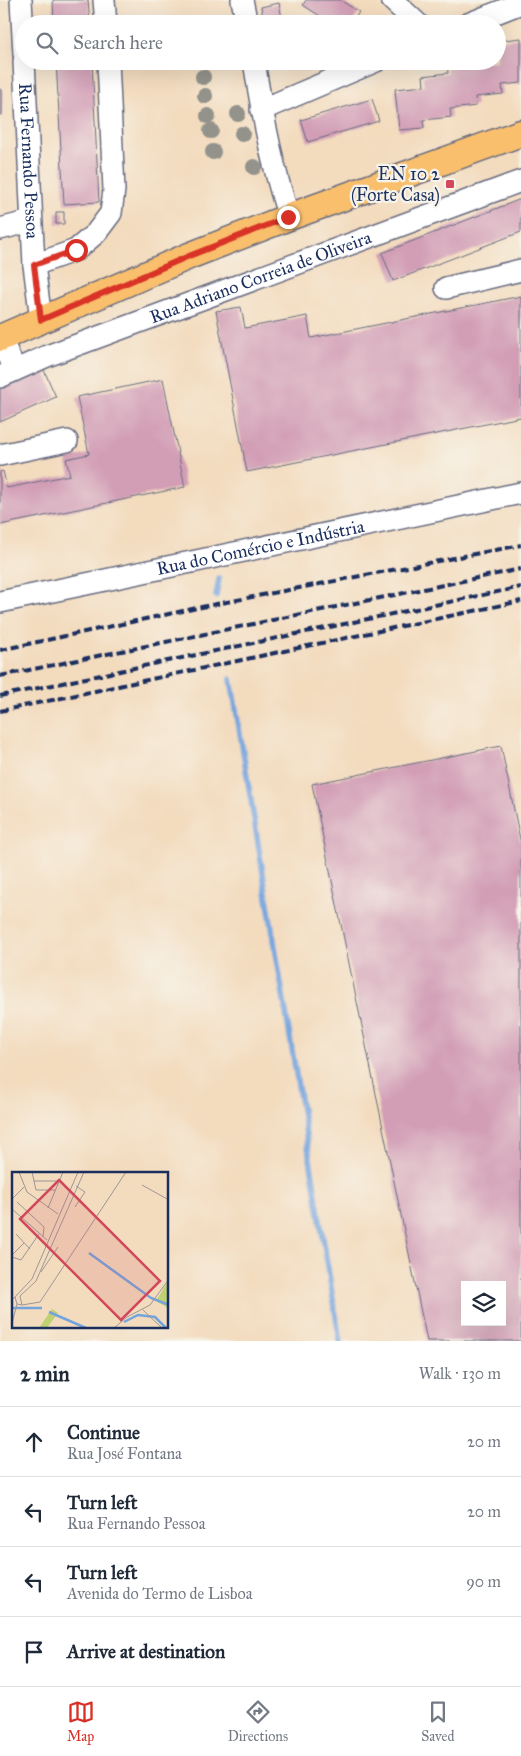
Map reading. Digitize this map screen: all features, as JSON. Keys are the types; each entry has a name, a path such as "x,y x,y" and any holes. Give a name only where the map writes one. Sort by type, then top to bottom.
{"main road":[{"path":"1,338 189,256 288,217 521,133"}],"street":[{"path":"21,0 22,15"},
{"path":"104,0 105,15"},
{"path":"242,0 245,15"},
{"path":"392,0 408,15"},
{"path":"488,15 512,4"},
{"name":"Rua Fernando Pessoa","path":"24,70 31,221 41,320"},
{"path":"34,265 76,250 96,233 111,213 114,190 108,70"},
{"path":"255,70 261,110 276,181 288,217"},
{"path":"261,110 355,70"},
{"name":"Rua Adriano Correia de Oliveira","path":"8,373 521,181"},
{"path":"0,230 31,221"},
{"path":"446,288 521,270"},
{"path":"1,338 8,373"},
{"path":"0,454 67,441"},
{"name":"Rua do Comércio e Indústria","path":"0,602 521,493"}],"building":[{"path":"53,0 88,0 89,15 54,15"},
{"path":"306,0 340,0 359,12 357,15 318,15 303,5"},
{"path":"279,3 281,15 262,15 261,7"},
{"path":"521,38 521,83 502,85 503,94 475,97 476,106 450,109 451,117 423,120 424,128 399,130 395,89 424,86 423,76 448,73 448,70 506,70 506,40"},
{"path":"57,70 92,70 99,202 64,204"},
{"path":"0,89 2,90 2,115 0,115"},
{"path":"372,99 379,121 308,142 301,120"},
{"path":"521,199 521,232 393,281 382,253"},
{"path":"56,212 64,212 64,224 56,224"},
{"path":"521,296 521,417 247,472 216,311 241,307 245,328 307,316 311,338"},
{"path":"43,368 56,397 0,422 0,388"},
{"path":"163,379 185,487 0,525 0,472 3,471 7,488 70,475 66,459 89,454 77,397"},
{"path":"501,746 521,844 521,1341 427,1341 312,784"}],"waterway":[{"path":"216,596 219,579"},
{"path":"231,679 340,1341"}],"railway":[{"path":"0,650 211,605 521,545"},
{"path":"0,676 521,569"},
{"path":"0,696 521,587"},
{"path":"0,711 521,601"}],"place":[{"name":"EN 10 2 (Forte Casa)","path":"450,184"}],"route":[{"path":"76,250 34,265 41,320 189,256 288,217"}]}
